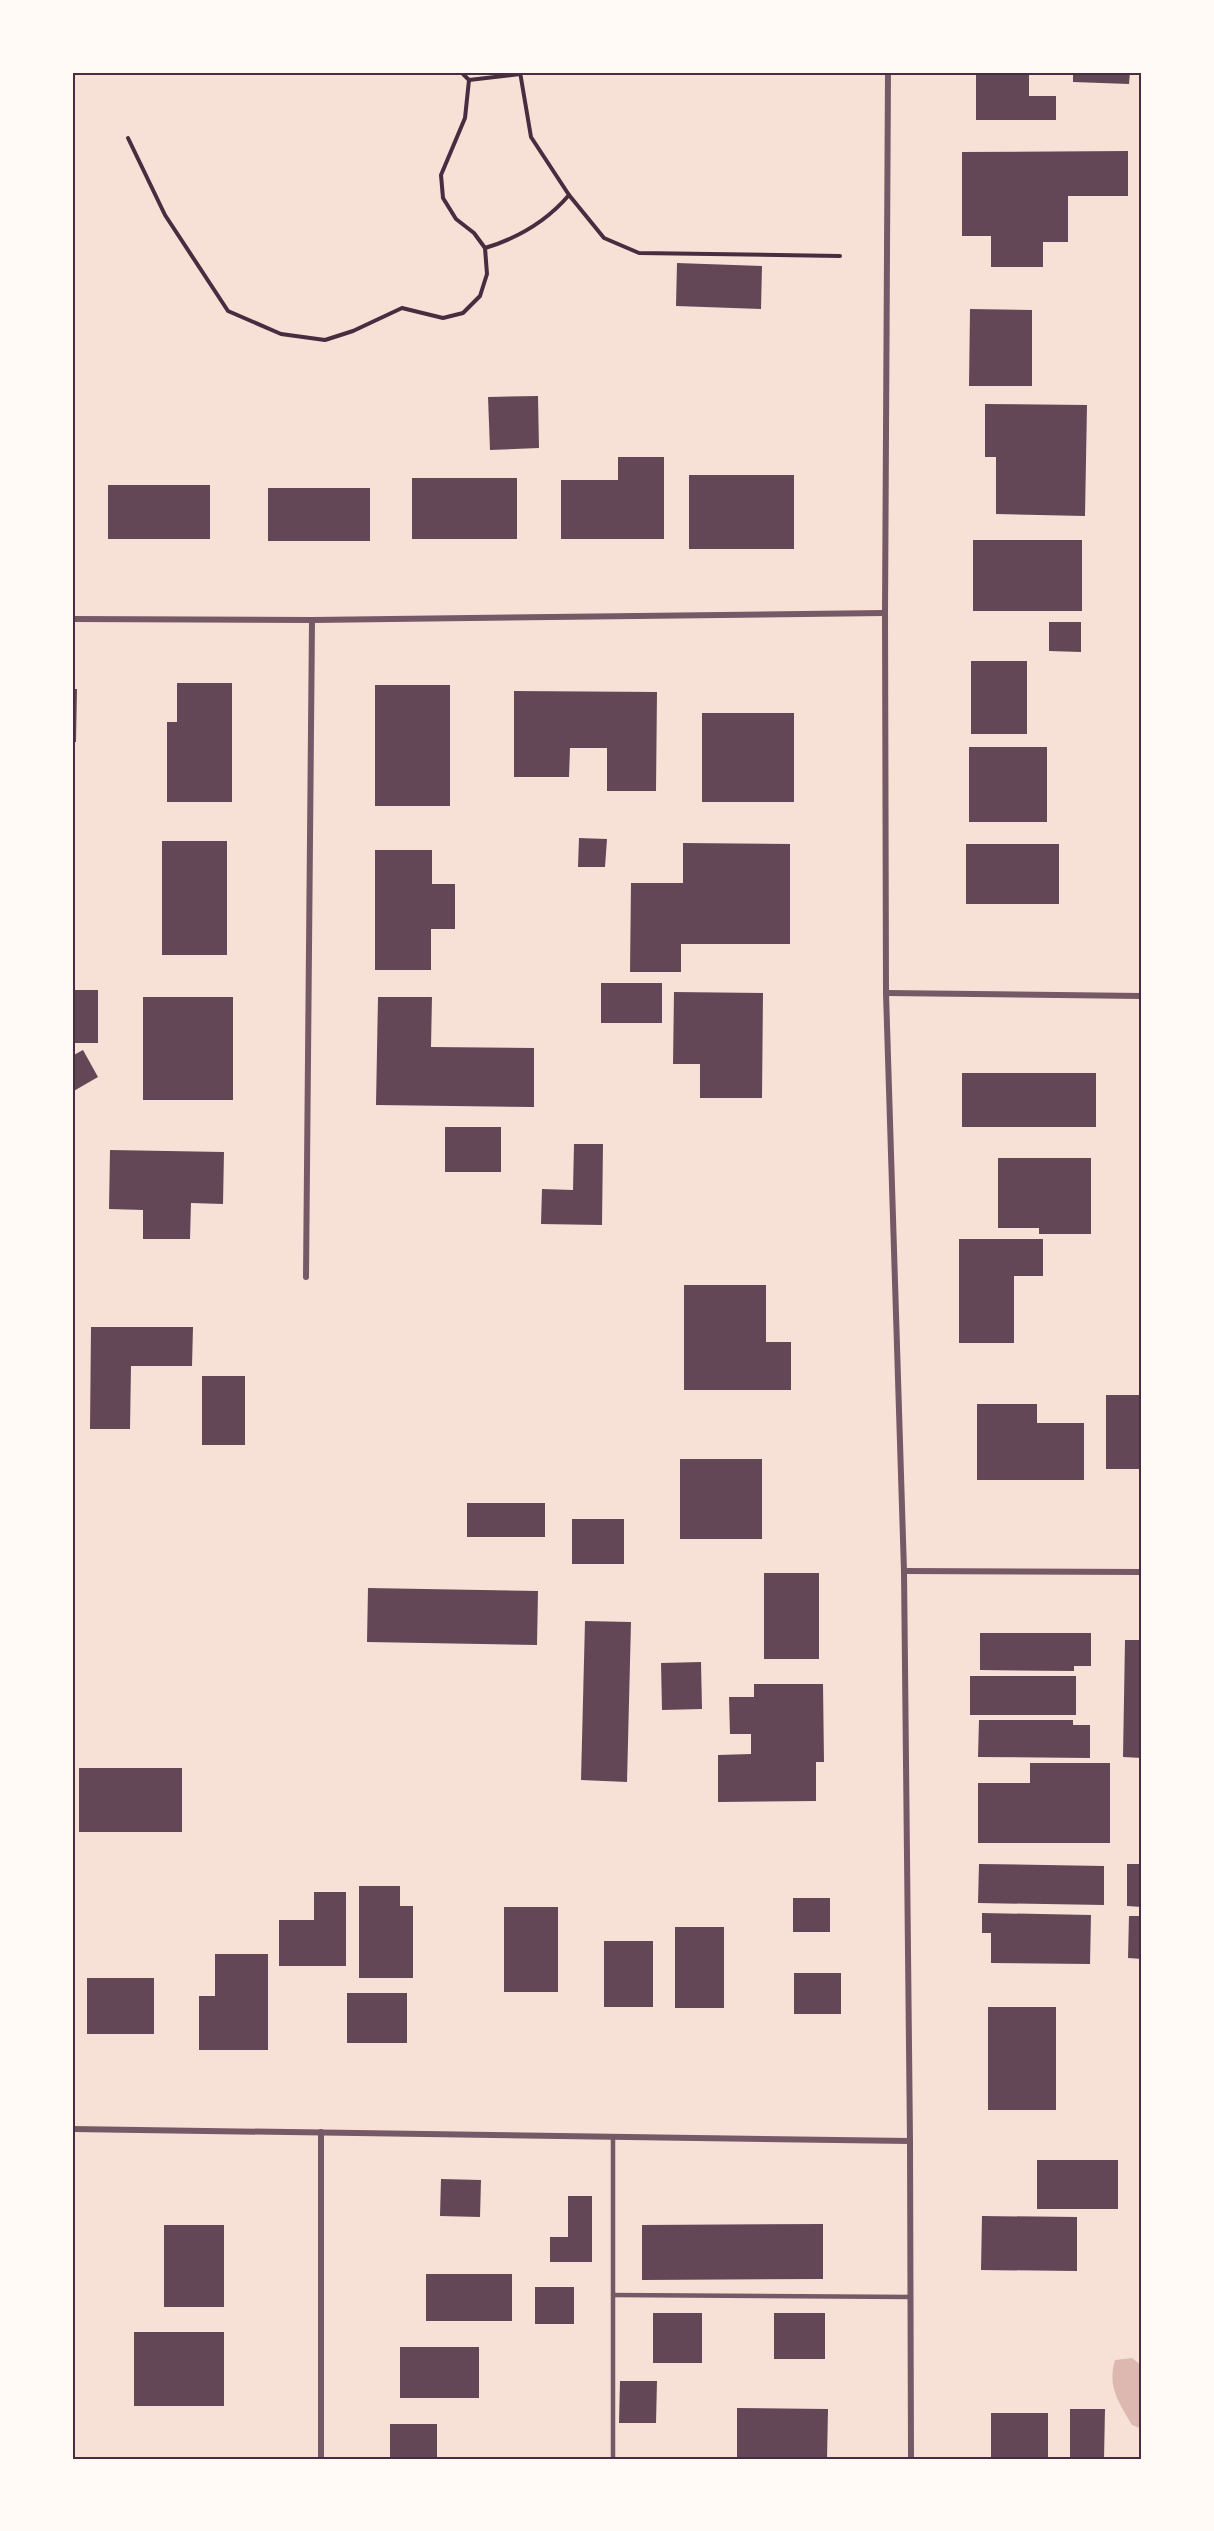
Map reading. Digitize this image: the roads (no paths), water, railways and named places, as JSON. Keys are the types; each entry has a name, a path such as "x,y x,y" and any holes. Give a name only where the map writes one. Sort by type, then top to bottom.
{"street":[{"path":"888,72 885,613 886,993 904,1571 911,2459"},
{"path":"72,619 312,620 885,613"},
{"path":"306,1277 312,620"},
{"path":"886,993 1142,996"},
{"path":"904,1571 1142,1572"},
{"path":"72,2129 910,2141"},
{"path":"321,2132 321,2459"}],"lane":[{"path":"613,2137 613,2459"},
{"path":"613,2295 911,2297"}]}
